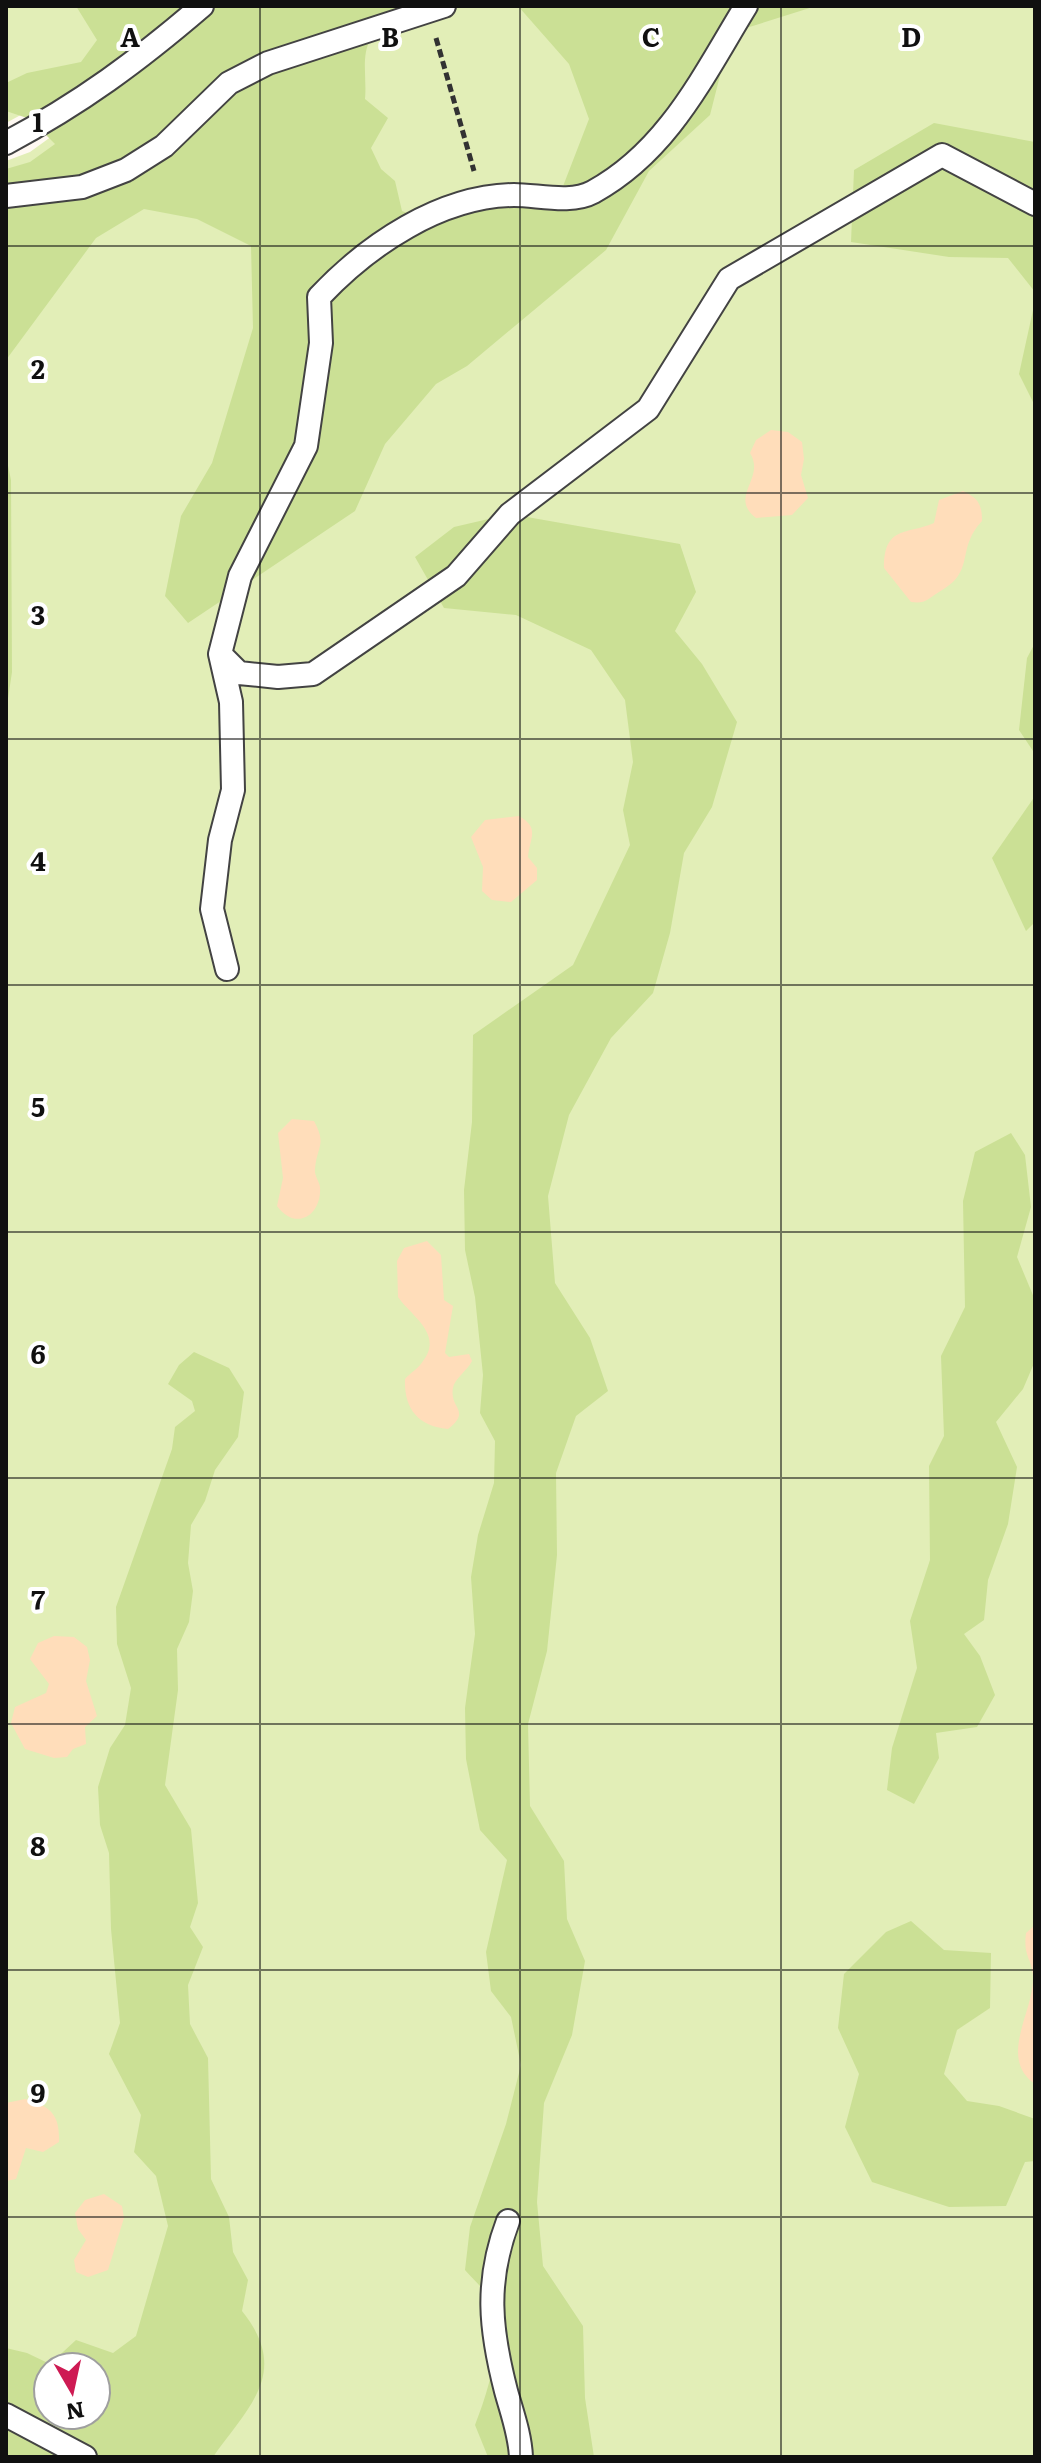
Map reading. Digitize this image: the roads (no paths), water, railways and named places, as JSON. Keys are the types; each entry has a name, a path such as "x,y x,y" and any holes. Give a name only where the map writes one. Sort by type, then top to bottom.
{"lane":[{"path":"6,143 82,100 137,61 202,6"},
{"path":"227,969 212,909 220,840 233,790 231,702 220,654 240,576 306,446 321,343 319,297 348,267 419,221 482,198 590,194 647,149 678,119 701,86 746,6"},
{"path":"6,196 82,187 126,170 164,146 229,83 268,63 436,8"},
{"path":"220,654 239,673 278,677 313,674 456,576 510,514 648,409 729,279 942,155 1035,204"},
{"path":"508,2221 495,2256 493,2330 520,2435 521,2457"},
{"path":"6,2415 85,2457"}]}
